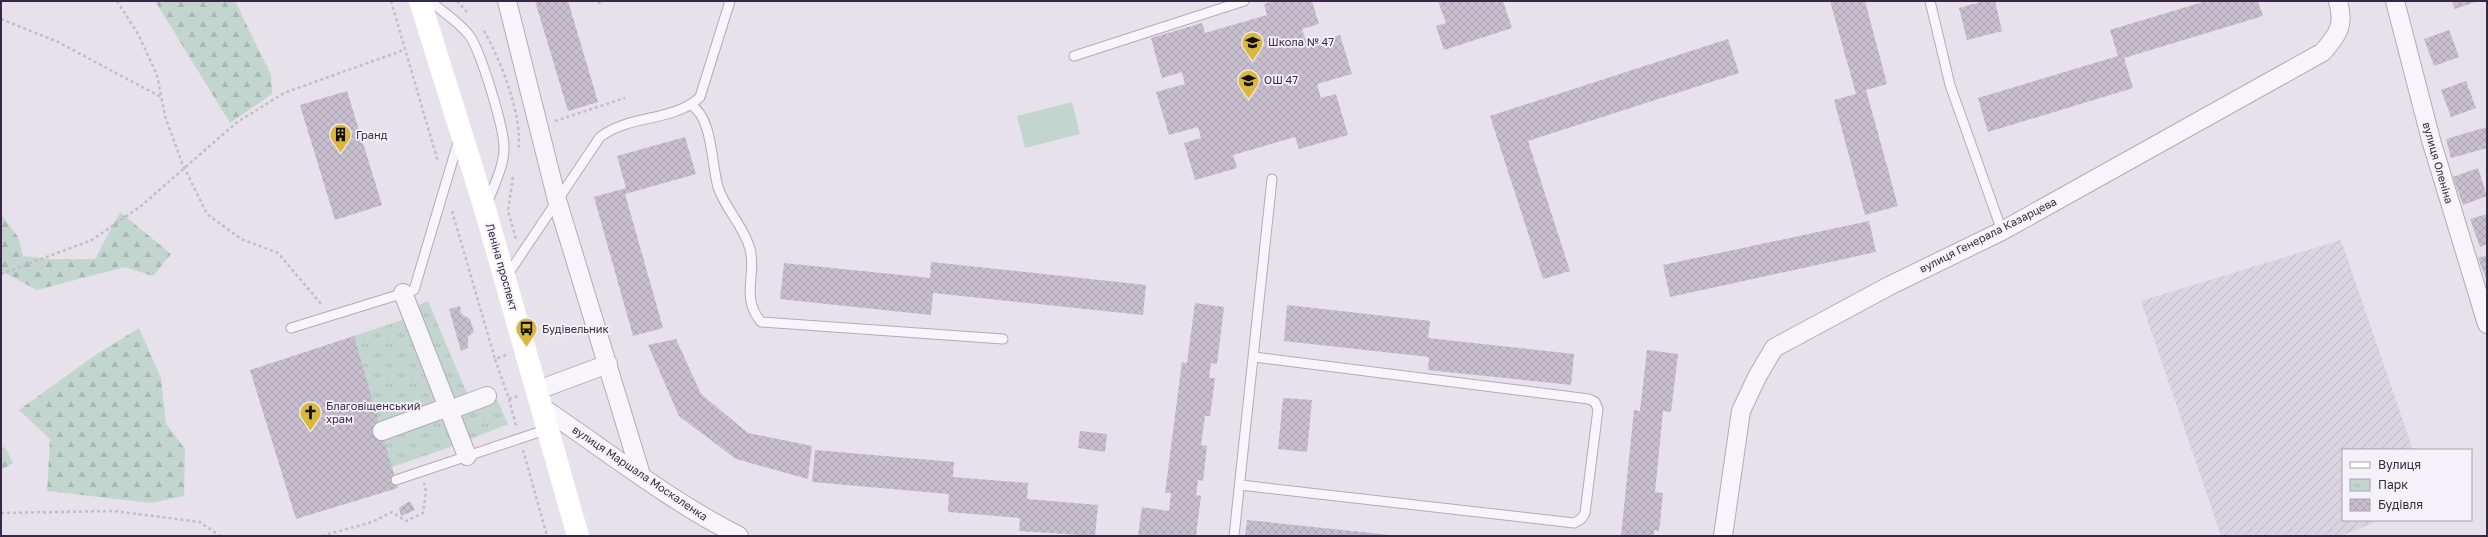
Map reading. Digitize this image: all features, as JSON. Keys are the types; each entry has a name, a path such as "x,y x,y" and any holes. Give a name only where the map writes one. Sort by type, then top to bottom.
{"main road":[{"name":"Леніна проспект","path":"420,1 506,278 550,429 578,536"}],"street":[{"path":"507,1 557,200 641,475"},
{"name":"вулиця Генерала Казарцева","path":"1723,536 1741,411 1757,377 1774,348 1889,286 2002,230 2323,52 2340,31 2341,10 2338,1"},
{"name":"вулиця Оленіна","path":"2395,1 2431,140 2487,324"},
{"path":"403,293 467,456"},
{"path":"541,399 608,364"},
{"path":"382,431 487,396"},
{"name":"вулиця Маршала Москаленка","path":"541,399 641,475 717,525 739,536"}],"lane":[{"path":"430,1 469,35 477,50 501,130 504,148 502,160 485,209"},
{"path":"506,278 596,143 611,128 691,105 700,97 730,1"},
{"path":"1074,56 1223,4 1244,1"},
{"path":"1930,1 1950,84 2002,230"},
{"path":"691,105 700,110 704,121 718,186 724,202 748,240 751,250 750,301 754,313 761,322 1003,339"},
{"path":"292,328 414,290 461,132"},
{"path":"1234,536 1272,179"},
{"path":"1240,485 1574,523 1581,520 1585,513 1598,409 1595,402 1589,399 1254,357"},
{"path":"396,480 550,429"}],"path":[{"path":"117,1 138,34 157,75 165,116 184,167 207,214 241,239 278,253 332,316"},
{"path":"457,1 472,18"},
{"path":"598,3 604,1"},
{"path":"1,19 58,42 161,97"},
{"path":"482,29 490,41 502,72 517,122 520,140 517,156"},
{"path":"1,274 92,240 141,206 236,123 284,93 404,50"},
{"path":"517,122 538,126 625,98"},
{"path":"514,171 508,211 520,256"},
{"path":"508,399 517,430"},
{"path":"521,445 547,536"},
{"path":"322,536 372,522 392,512 406,521 423,513 426,491 422,471"},
{"path":"1,513 114,511 200,522 220,536"}],"shaded area":[{"path":"2341,240 2413,449 2342,449 2342,521 2378,521 2341,536 2221,536 2141,301"}],"green space":[{"path":"155,1 235,1 271,75 272,94 230,123"},
{"path":"1072,102 1080,134 1025,148 1017,116"},
{"path":"120,212 171,254 153,276 125,267 37,290 1,271 1,214 18,237 23,256 48,259 95,259"},
{"path":"428,301 468,396 453,403 417,306"},
{"path":"411,317 446,405 380,427 354,336"},
{"path":"139,328 161,378 166,424 185,449 184,496 151,503 47,491 50,439 19,410 94,356"},
{"path":"497,399 508,424 463,442 451,413"},
{"path":"446,410 459,444 392,467 382,433"},
{"path":"5,447 13,463 1,470 1,448"}],"building":[{"path":"535,1 568,1 598,102 568,111"},
{"path":"1274,1 1312,1 1319,24 1302,29 1307,44 1340,35 1352,74 1317,84 1321,98 1336,94 1348,135 1299,149 1295,137 1233,155 1237,168 1195,180 1184,143 1201,138 1198,127 1169,135 1156,92 1185,84 1182,72 1162,78 1151,38 1202,23 1205,33 1267,15 1264,4"},
{"path":"1438,1 1503,1 1512,28 1444,50 1436,26 1446,23"},
{"path":"1830,1 1865,1 1887,84 1866,90 1898,206 1865,215 1834,100 1856,94"},
{"path":"1984,1 1995,1 2002,31 1967,40 1959,8"},
{"path":"2206,1 2258,1 2263,16 2124,58 2133,88 1988,132 1978,98 2118,56 2110,30"},
{"path":"2452,1 2478,1 2455,9"},
{"path":"2449,30 2459,57 2434,66 2424,39"},
{"path":"1728,39 1739,73 1528,141 1570,271 1543,279 1490,116"},
{"path":"2466,81 2476,108 2451,117 2441,90"},
{"name":"Гранд","path":"347,91 382,205 335,220 300,105"},
{"path":"2487,127 2487,148 2451,158 2446,139"},
{"path":"685,137 696,174 625,194 663,328 633,336 594,197 626,188 617,156"},
{"path":"2478,168 2487,196 2463,205 2453,177"},
{"path":"2487,214 2487,244 2480,247 2470,219"},
{"path":"1869,221 1876,252 1670,297 1663,265"},
{"path":"2487,255 2487,281 2478,258"},
{"path":"931,262 1146,285 1143,315 933,293 931,315 780,299 784,263 930,278"},
{"path":"1195,303 1224,307 1217,364 1211,363 1209,378 1215,378 1210,416 1205,416 1201,445 1207,446 1203,481 1198,480 1196,495 1201,496 1196,536 1138,536 1142,507 1169,511 1171,493 1165,493 1182,362 1187,363"},
{"path":"1287,305 1430,321 1428,338 1574,354 1571,385 1428,370 1429,357 1284,341"},
{"path":"460,306 461,314 470,319 474,332 468,337 468,348 461,351 449,309"},
{"path":"354,336 398,488 296,519 250,370"},
{"path":"676,339 701,394 748,433 812,446 808,479 736,459 679,416 648,345"},
{"path":"1647,350 1678,354 1671,412 1663,411 1655,492 1663,493 1659,531 1654,530 1654,536 1621,536 1634,410 1640,411"},
{"path":"1283,398 1312,400 1307,452 1278,449"},
{"path":"1080,431 1107,434 1105,452 1078,448"},
{"path":"815,450 954,462 953,477 1028,483 1027,499 1098,505 1095,536 1019,531 1020,518 948,512 949,494 812,482"},
{"path":"410,501 415,510 401,516 399,508"},
{"path":"1247,520 1391,535 1391,536 1245,536"}],"place":[{"name":"Школа № 47","path":"1252,62"},
{"name":"ОШ 47","path":"1249,100"},
{"name":"Гранд","path":"341,154"},
{"name":"Будівельник","path":"526,348"},
{"name":"Благовіщенський храм","path":"311,432"}]}
